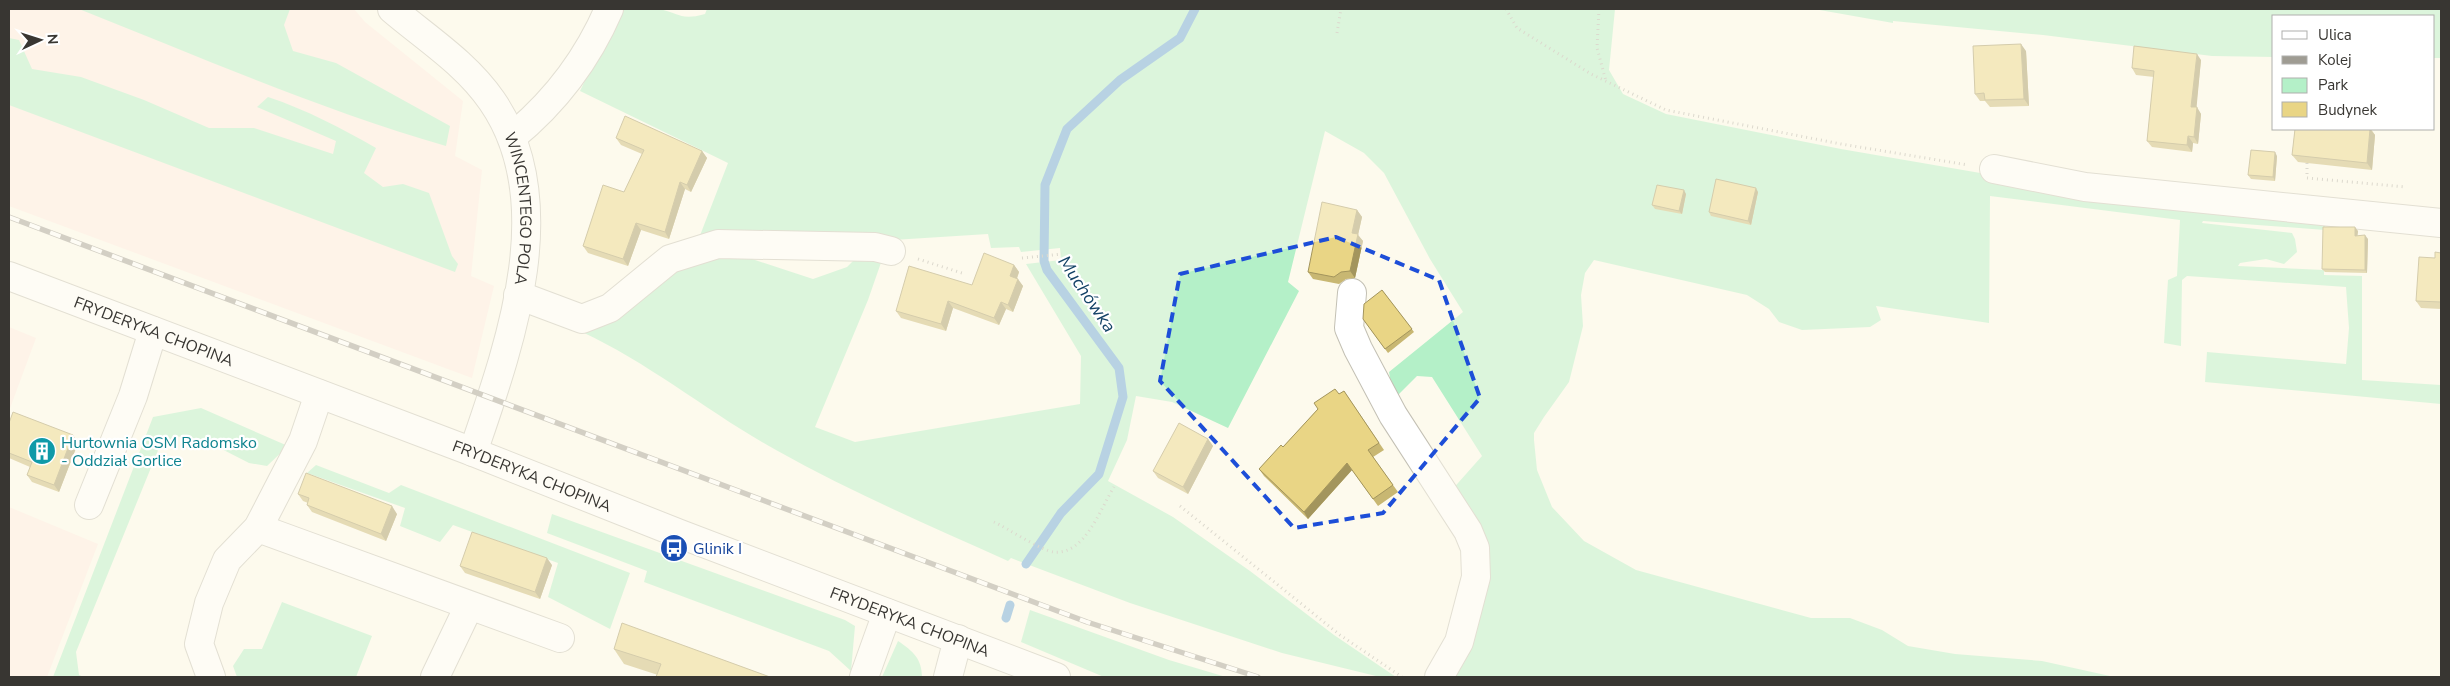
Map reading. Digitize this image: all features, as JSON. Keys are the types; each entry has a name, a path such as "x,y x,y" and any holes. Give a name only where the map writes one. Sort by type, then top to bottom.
{"street":[{"name":"WINCENTEGO POLA","path":"392,9 467,71 492,101 512,137 524,175 527,214 524,257 518,295 499,375 474,452"},
{"path":"512,137 562,90 596,40 609,9"},
{"path":"1994,169 2085,187 2441,223"},
{"path":"518,295 582,319 610,308 670,259 718,244 875,247 890,251"},
{"name":"FRYDERYKA CHOPINA","path":"9,276 474,452 1056,677"},
{"path":"1352,293 1349,308 1350,328 1358,350 1393,415 1468,531 1475,548 1476,577 1466,620 1458,642 1439,677"},
{"path":"89,505 133,396 154,331"},
{"path":"211,677 199,644 208,602 227,560 258,528 303,441 319,394"},
{"path":"258,528 560,638"},
{"path":"435,677 469,606"},
{"path":"864,677 887,613"},
{"path":"948,677 958,639"}],"path":[{"path":"1337,33 1341,9"},
{"path":"1506,9 1517,28 1606,81 1666,110 1841,144 1994,169"},
{"path":"1599,9 1597,48 1606,81"},
{"path":"2307,163 2306,178 2406,187"},
{"path":"890,251 965,274"},
{"path":"1022,258 1062,254"},
{"path":"994,522 1052,552 1067,551 1078,544 1114,487"},
{"path":"1180,506 1340,635 1402,677"}],"highlighted area":[{"path":"1336,237 1439,280 1480,398 1383,513 1294,528 1160,381 1180,274"}],"shaded area":[{"path":"9,9 354,9 365,22 463,101 455,156 482,170 471,276 494,286 472,378 9,206"},
{"path":"9,327 36,338 9,411"},
{"path":"9,507 98,544 47,677 9,677"}],"green space":[{"path":"654,8 690,17 705,14 707,9 1615,9 1609,70 1623,94 1666,114 1841,149 2085,191 2365,227 2325,226 2325,230 2203,221 2202,223 2292,233 2297,252 2284,264 2266,259 2240,263 2238,266 2324,270 2324,275 2362,276 2362,380 2441,385 2441,404 2205,382 2207,352 2346,364 2349,328 2346,287 2187,276 2182,280 2181,346 2164,343 2168,280 2177,276 2180,220 1990,196 1989,323 1876,306 1881,320 1870,327 1802,330 1779,322 1769,309 1747,295 1594,260 1585,273 1581,295 1583,326 1569,382 1534,433 1537,470 1552,507 1584,541 1636,570 1811,618 1850,618 1882,630 1908,646 1955,654 2042,661 2110,676 2133,677 1445,677 1474,610 1450,492 1482,456 1432,377 1417,376 1397,396 1385,390 1390,378 1389,372 1463,312 1430,259 1384,173 1364,153 1325,131 1288,282 1299,291 1228,428 1172,402 1136,396 1127,440 1108,481 1173,517 1250,571 1334,635 1396,677 1380,677 1282,653 1130,603 1011,558 1008,561 891,508 776,450 751,436 632,359 582,332 662,273 700,257 740,255 813,279 847,267 861,253 884,254 868,300 815,427 855,442 1080,404 1081,356 1026,264 1061,260 1060,248 1021,252 1019,247 991,248 988,234 893,240 699,238 728,163 580,91 619,9"},
{"path":"79,9 290,9 284,25 293,51 336,63 450,126 446,146 399,132 307,99"},
{"path":"1814,9 2441,9 2441,58 2435,58 2435,15 2272,15 2272,57 2212,56 2043,35 1893,21 1893,23"},
{"path":"9,38 19,40 32,69 81,77 144,100 209,128 254,128 333,154 336,141 257,107 268,97 337,127 376,148 364,173 383,187 403,184 429,193 452,256 458,264 455,272 9,105"},
{"path":"201,408 288,446 267,466 249,463 204,440 175,436 159,448 76,652 79,675 84,677 53,677 153,417"},
{"path":"316,465 389,493 401,485 630,573 610,629 548,597 558,563 453,525 440,542 400,526 405,508 307,473"},
{"path":"552,514 845,620 855,626 851,671 829,651 644,582 647,571 547,533"},
{"path":"282,602 372,636 356,677 237,677 233,666 244,649 262,649"},
{"path":"1030,610 1169,660 1226,677 1104,677 1021,642"},
{"path":"898,641 916,656 922,671 922,677 882,677"}],"building":[{"path":"2021,44 2024,99 1985,100 1984,93 1975,94 1973,46"},
{"path":"2134,46 2197,54 2191,107 2197,107 2194,137 2188,136 2187,145 2147,141 2154,71 2132,68"},
{"path":"625,116 702,151 687,185 680,182 665,232 636,223 623,259 583,246 603,185 624,192 644,150 616,138"},
{"path":"2295,130 2370,130 2367,163 2292,155"},
{"path":"2251,150 2275,152 2273,177 2248,175"},
{"path":"1716,179 1756,188 1748,221 1709,212"},
{"path":"1657,185 1684,190 1679,211 1652,205"},
{"path":"1322,202 1357,210 1352,233 1358,234 1350,271 1341,272 1334,277 1308,272"},
{"path":"2323,227 2355,227 2355,236 2365,235 2365,270 2322,269"},
{"path":"2435,252 2441,253 2441,302 2416,301 2419,257 2435,258"},
{"path":"984,253 1014,265 1010,276 1018,279 1008,305 1001,302 994,318 948,301 941,324 896,311 909,266 972,285"},
{"path":"1382,290 1412,329 1385,349 1363,319 1364,304"},
{"path":"1335,389 1339,394 1344,391 1379,443 1368,450 1393,485 1373,499 1347,463 1304,512 1259,469 1281,445 1283,447 1318,409 1314,403"},
{"name":"Hurtownia OSM Radomsko - Oddział Gorlice","path":"13,412 73,435 54,485 27,475 32,462 9,453 9,423"},
{"path":"1179,423 1208,439 1183,487 1153,471"},
{"path":"306,473 392,506 381,534 307,505 309,498 298,494"},
{"path":"472,532 547,558 535,592 460,566"},
{"path":"622,623 770,677 656,677 661,664 614,649"}],"waterway":[{"name":"Muchówka","path":"1026,564 1061,513 1099,474 1123,397 1119,368 1047,270 1044,261 1045,185 1067,129 1120,80 1180,38 1195,9"},
{"path":"1006,618 1010,605"}],"railway":[{"path":"9,217 1087,622 1258,677"}],"place":[{"name":"Hurtownia OSM Radomsko - Oddział Gorlice","path":"42,451"},
{"name":"Glinik I","path":"674,548"}]}
